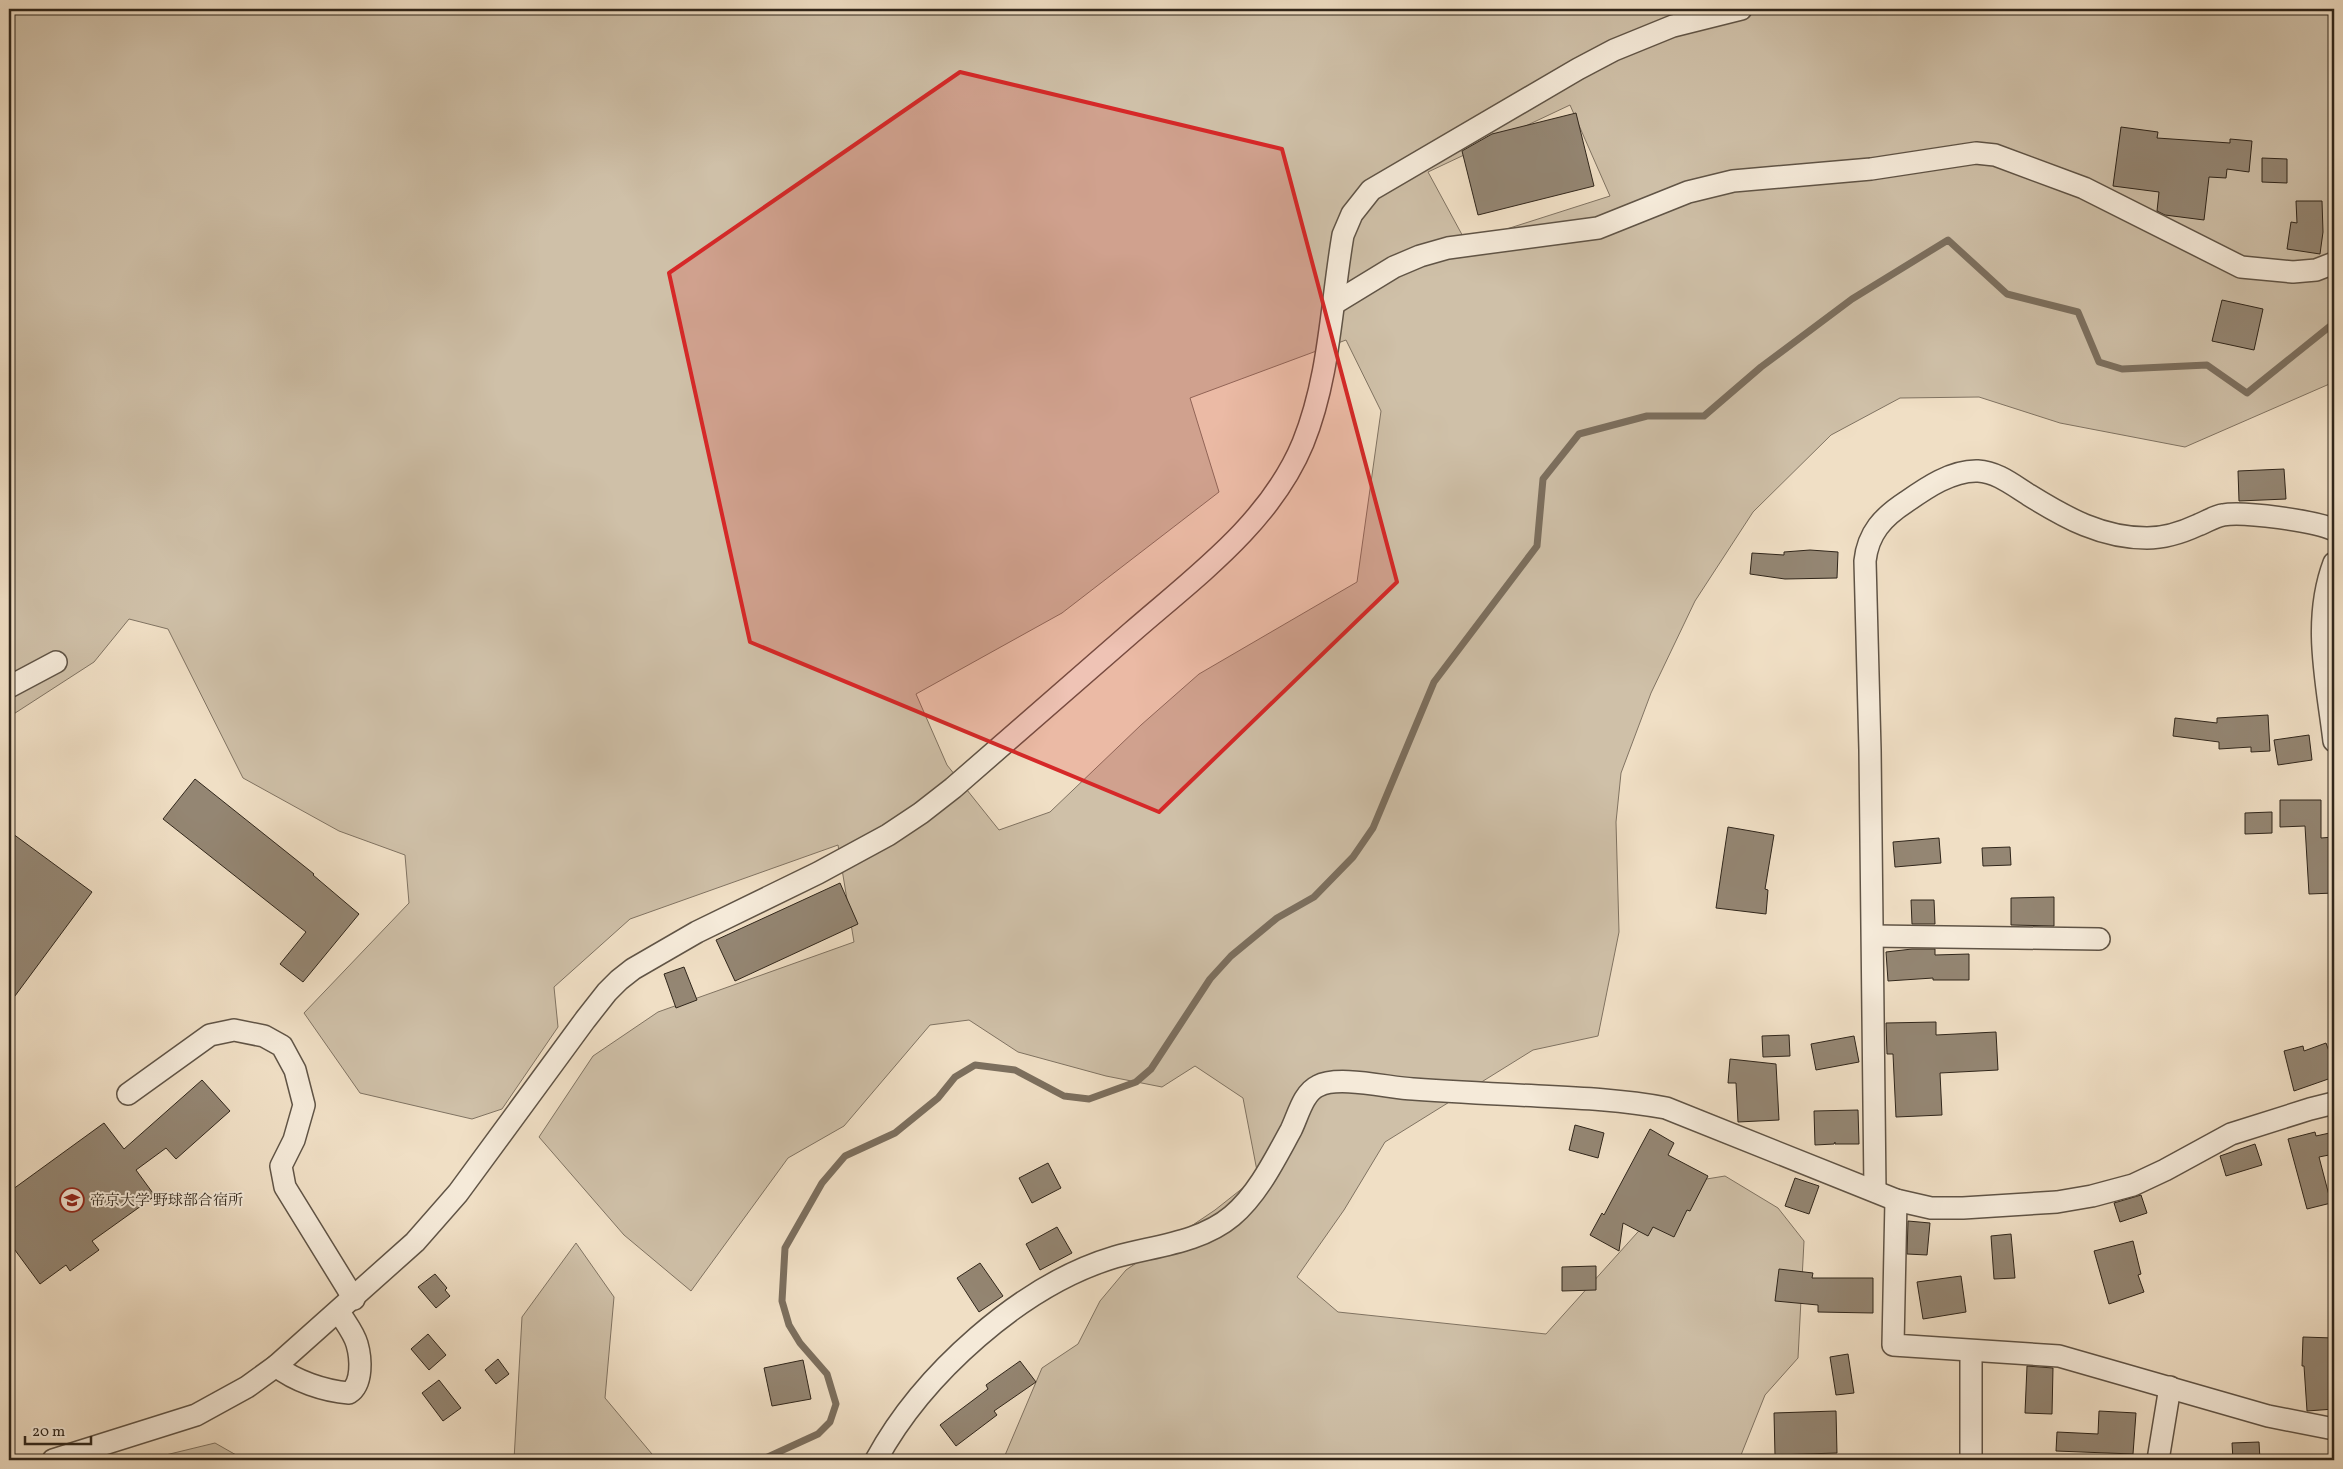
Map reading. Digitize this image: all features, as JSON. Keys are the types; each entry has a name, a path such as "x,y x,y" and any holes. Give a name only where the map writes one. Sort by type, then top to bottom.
{"street":[{"path":"53,1460 196,1415 247,1387 276,1366 416,1242 458,1193 560,1052 607,992 619,980 661,951 836,864 888,835 921,813 1190,583 1230,545 1256,517 1303,444 1317,401 1335,303 1343,235 1352,214 1371,190 1578,69 1614,50 1673,26 1742,9"},
{"path":"1335,303 1394,267 1430,253 1448,248 1504,239 1578,232 1598,228 1688,192 1733,181 1895,166 1956,155 1976,154 1995,155 2084,188 2241,267 2293,272 2316,270 2334,263"},
{"path":"1875,1191 1873,936 1865,561 1867,544 1880,521 1904,503 1936,484 1964,472 1977,471 1998,476 2064,517 2107,534 2148,538 2168,536 2222,515 2242,513 2334,530"},
{"path":"2334,563 2324,594 2321,630 2334,741"},
{"path":"9,687 56,662"},
{"path":"1873,936 2099,939"},
{"path":"128,1094 210,1035 234,1030 264,1036 282,1046 295,1070 304,1105 294,1140 281,1166 286,1187 346,1306 350,1329 358,1348 360,1364 354,1390 349,1393 328,1389 290,1377 276,1366"},
{"path":"876,1460 901,1419 944,1368 987,1331 1032,1298 1086,1267 1197,1235 1219,1226 1233,1215 1269,1168 1308,1095 1318,1086 1331,1082 1409,1089 1579,1098 1666,1108 1896,1200 1931,1208 1963,1208 2057,1202 2092,1196 2133,1185 2166,1170 2231,1134 2310,1108 2334,1103"},
{"path":"1896,1200 1893,1345 2059,1356 2268,1416 2334,1429"},
{"path":"1971,1351 1971,1460"},
{"path":"2158,1460 2170,1387"}],"highlighted area":[{"path":"960,72 1282,149 1397,582 1159,812 750,642 669,273"}],"shaded area":[{"path":"9,9 2334,9 2334,382 2185,447 2060,423 1979,397 1900,398 1831,435 1753,512 1695,601 1651,693 1621,773 1616,822 1619,932 1598,1036 1533,1050 1385,1142 1344,1210 1297,1277 1338,1312 1546,1334 1682,1183 1725,1176 1778,1208 1804,1241 1798,1358 1765,1395 1739,1460 1003,1460 1042,1368 1078,1344 1100,1301 1126,1270 1215,1210 1258,1176 1243,1098 1195,1066 1162,1087 1106,1076 1018,1052 969,1020 930,1025 844,1126 788,1158 691,1291 624,1235 539,1137 593,1056 658,1012 854,942 838,845 630,919 554,987 558,1027 502,1109 472,1119 360,1093 304,1013 409,903 405,855 339,831 243,778 168,629 129,619 94,662 9,717","holes":["1570,105 1610,196 1466,242 1428,172","1346,340 1381,411 1357,582 1199,674 1141,725 1050,812 999,830 947,765 916,694 1062,613 1219,492 1190,398"]},
{"path":"576,1243 614,1297 605,1398 657,1460 514,1460 522,1317"},
{"path":"215,1443 245,1460 145,1460"}],"building":[{"path":"1576,113 1594,186 1478,215 1462,151 1492,134"},
{"path":"2121,127 2158,132 2157,138 2230,143 2230,139 2252,141 2249,172 2227,169 2226,178 2209,177 2204,220 2165,215 2157,211 2159,192 2113,186"},
{"path":"2262,158 2287,159 2287,183 2262,182"},
{"path":"2296,201 2322,201 2323,232 2320,254 2287,249 2291,222 2297,223"},
{"path":"2222,300 2263,309 2254,350 2212,341"},
{"path":"2284,469 2286,499 2239,501 2238,471"},
{"path":"1810,550 1838,552 1837,578 1785,579 1750,574 1752,553 1784,555 1784,552"},
{"path":"2268,715 2270,751 2251,752 2251,747 2219,749 2219,742 2173,736 2175,718 2217,723 2217,718"},
{"path":"2309,735 2312,760 2278,765 2274,740"},
{"path":"195,779 314,874 359,914 303,982 280,964 306,932 163,819"},
{"path":"2280,800 2321,800 2321,838 2334,837 2334,893 2309,894 2305,826 2280,827"},
{"path":"2272,812 2272,833 2245,834 2245,813"},
{"path":"1728,827 1774,835 1765,889 1768,890 1766,914 1716,908"},
{"path":"9,831 92,892 9,1004"},
{"path":"1939,838 1941,863 1895,867 1893,842"},
{"path":"2010,847 2011,865 1983,866 1982,848"},
{"path":"840,883 858,924 735,981 716,940"},
{"path":"2054,897 2054,926 2011,925 2011,898"},
{"path":"1911,900 1934,900 1935,924 1912,924"},
{"path":"1935,949 1935,955 1969,954 1969,980 1933,980 1933,978 1888,981 1886,952"},
{"path":"684,967 697,1000 676,1008 664,974"},
{"path":"1936,1022 1936,1035 1996,1032 1998,1070 1940,1073 1942,1115 1896,1117 1893,1054 1887,1054 1886,1023"},
{"path":"1789,1035 1790,1056 1763,1057 1762,1036"},
{"path":"1854,1036 1859,1062 1816,1070 1811,1044"},
{"path":"2326,1043 2334,1065 2334,1077 2294,1091 2284,1051 2303,1046 2304,1051"},
{"path":"1730,1059 1776,1064 1779,1120 1738,1122 1736,1083 1728,1083"},
{"path":"202,1080 230,1111 176,1159 166,1148 136,1170 155,1196 92,1241 99,1250 70,1271 66,1265 40,1284 9,1242 9,1192 104,1123 124,1149"},
{"path":"1858,1110 1859,1144 1835,1144 1835,1142 1834,1144 1815,1145 1814,1111"},
{"path":"1575,1125 1604,1133 1598,1158 1569,1150"},
{"path":"1650,1129 1674,1143 1668,1155 1708,1176 1690,1211 1687,1210 1674,1237 1653,1227 1648,1236 1623,1223 1619,1251 1590,1235 1602,1213 1604,1215"},
{"path":"2315,1132 2316,1136 2334,1132 2334,1154 2319,1157 2331,1203 2307,1209 2288,1139"},
{"path":"2255,1144 2262,1165 2226,1176 2220,1156"},
{"path":"1048,1163 1061,1188 1032,1203 1019,1178"},
{"path":"1795,1178 1819,1186 1809,1214 1785,1206"},
{"path":"2141,1195 2147,1213 2120,1222 2114,1203"},
{"path":"1908,1221 1930,1223 1927,1255 1907,1254"},
{"path":"1057,1227 1072,1253 1040,1270 1026,1244"},
{"path":"2011,1234 2015,1278 1994,1279 1991,1236"},
{"path":"2133,1241 2141,1274 2138,1275 2144,1292 2109,1304 2094,1251"},
{"path":"980,1263 1003,1296 979,1312 957,1278"},
{"path":"1596,1266 1596,1290 1562,1291 1562,1267"},
{"path":"1779,1269 1813,1273 1812,1278 1873,1278 1873,1313 1818,1312 1818,1305 1775,1301"},
{"path":"435,1274 447,1288 445,1290 450,1296 436,1308 418,1287"},
{"path":"1961,1276 1966,1312 1923,1319 1917,1282"},
{"path":"428,1334 446,1355 429,1370 411,1349"},
{"path":"2303,1337 2333,1338 2331,1374 2334,1374 2334,1409 2307,1411 2304,1366 2302,1366"},
{"path":"1848,1354 1854,1393 1836,1395 1830,1357"},
{"path":"498,1359 509,1374 496,1384 485,1370"},
{"path":"803,1360 811,1399 772,1406 764,1368"},
{"path":"1020,1361 1036,1382 994,1411 997,1415 956,1446 940,1425 988,1389 986,1385"},
{"path":"2027,1366 2053,1368 2052,1414 2025,1413"},
{"path":"439,1380 461,1408 443,1421 422,1393"},
{"path":"1836,1411 1837,1453 1775,1455 1774,1413"},
{"path":"2099,1411 2136,1413 2133,1454 2056,1451 2057,1432 2098,1434"},
{"path":"2259,1442 2260,1460 2233,1460 2232,1443"}],"waterway":[{"path":"761,1460 818,1434 830,1422 836,1404 827,1374 800,1343 789,1325 782,1301 785,1248 822,1183 845,1156 895,1133 938,1098 955,1077 975,1065 1015,1070 1064,1096 1089,1099 1136,1082 1151,1069 1210,979 1231,956 1277,918 1314,897 1353,857 1373,828 1434,682 1537,546 1543,479 1579,434 1647,416 1704,416 1761,367 1852,299 1948,240 2007,294 2078,312 2099,362 2122,369 2207,365 2247,393 2334,323"}],"place":[{"name":"帝京大学 野球部合宿所","path":"72,1200"}]}
